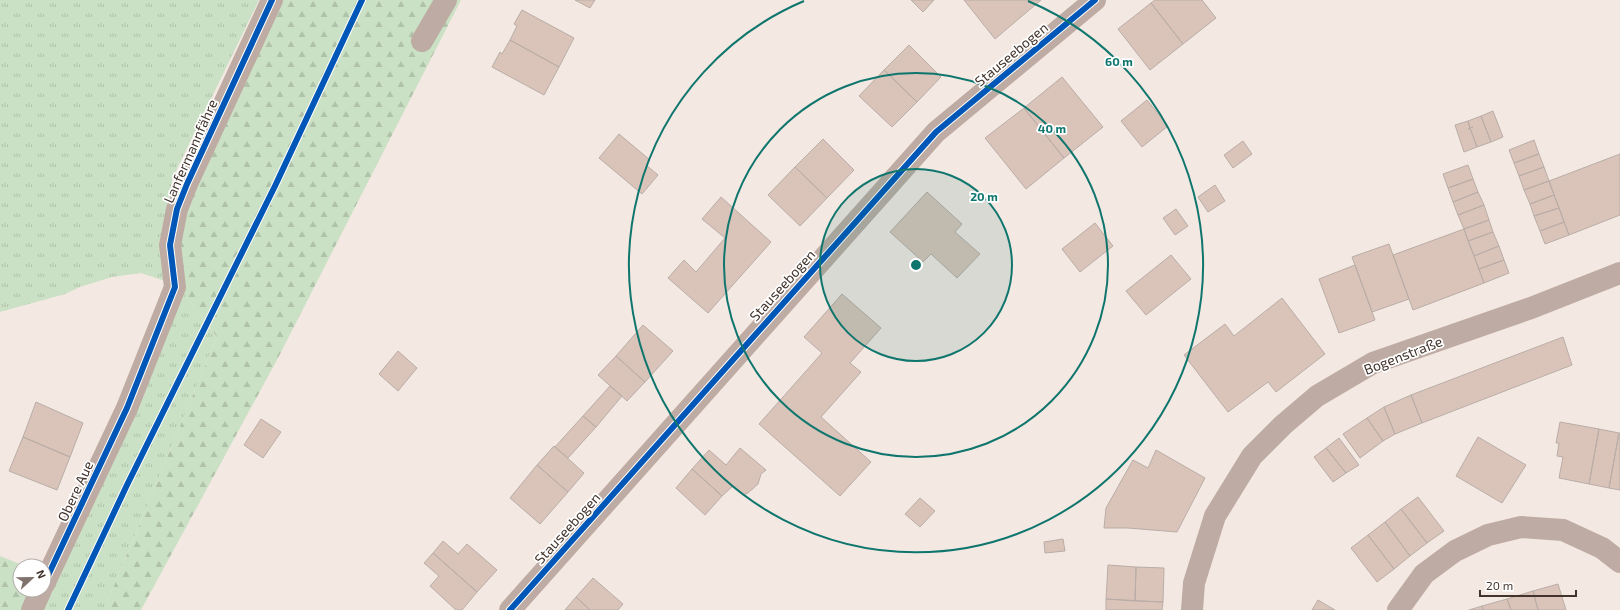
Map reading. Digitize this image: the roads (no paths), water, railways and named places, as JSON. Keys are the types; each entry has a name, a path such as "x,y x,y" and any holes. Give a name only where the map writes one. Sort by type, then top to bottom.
{"street":[{"name":"Lanfermannfähre","path":"127,408 175,287 170,245 177,209 187,184 272,0"},
{"path":"422,41 446,0"},
{"name":"Stauseebogen","path":"510,610 936,132 1095,0"},
{"name":"Bogenstraße","path":"1192,610 1194,583 1215,516 1252,456 1283,425 1318,396 1373,363 1531,308 1620,273"},
{"name":"Obere Aue","path":"52,567 127,408"},
{"path":"1398,610 1424,574 1456,551 1488,535 1521,527 1564,530 1602,548 1620,562"},
{"path":"32,610 37,598"}]}
